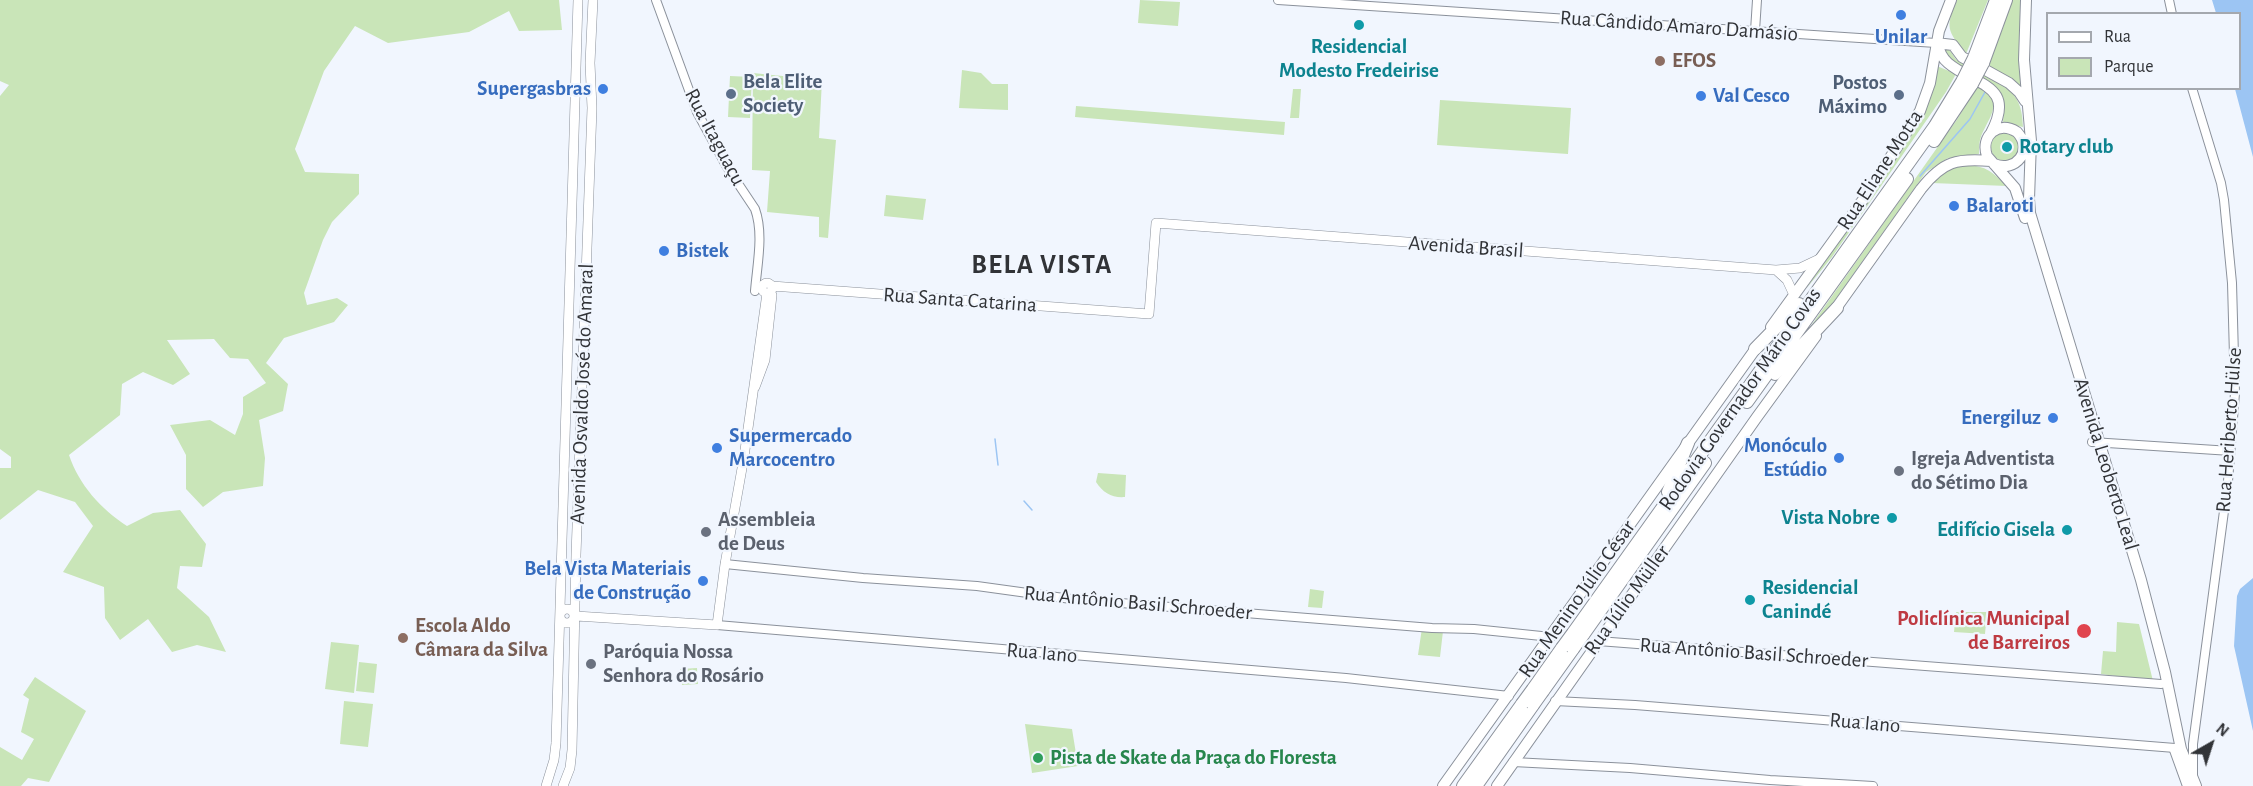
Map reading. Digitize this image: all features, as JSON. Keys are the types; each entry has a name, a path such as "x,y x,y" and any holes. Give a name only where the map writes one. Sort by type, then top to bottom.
{"highway":[{"name":"Rodovia Governador Mário Covas","path":"1978,60 1996,0"},
{"name":"Rodovia Governador Mário Covas","path":"1478,784 1582,641 1741,410 1953,114 2006,0"},
{"name":"Rodovia Governador Mário Covas","path":"1582,641 1659,512 1967,82"},
{"path":"1755,349 1827,276"},
{"path":"1741,410 1837,308"},
{"path":"1659,512 1688,443"},
{"name":"Rodovia Governador Mário Covas","path":"1463,786 1541,698"}],"main road":[{"name":"Avenida Osvaldo José do Amaral","path":"546,786 554,760 556,743 578,0"},
{"name":"Avenida Osvaldo José do Amaral","path":"563,786 572,759 591,127 592,0"},
{"name":"Rua Eliane Motta","path":"1794,295 1865,197 1920,111 1930,83 1936,43 1951,0"},
{"name":"Avenida Leoberto Leal","path":"2026,0 2023,40 2031,141 2028,199 2030,213 2133,576 2175,748 2188,786"},
{"path":"577,22 585,19 588,23 587,48 590,63"},
{"path":"1991,132 2007,127 2031,141 2018,162 2007,167 1993,163 1985,150 1987,138 2000,111 1996,94 1987,85 1947,62 1936,43 1953,45 1962,57 2009,83 2019,92 2027,107"},
{"path":"576,92 579,124 585,129 591,127"},
{"path":"2018,132 2025,146 2022,157"},
{"name":"Rua Júlio Müller","path":"1497,786 1513,762 1541,698 1582,641 1757,417 1921,189 1936,171 1949,163 1961,160 1993,163"},
{"name":"Avenida Leoberto Leal","path":"1993,163 2011,181 2019,196 2150,614 2181,749 2195,781"},
{"name":"Avenida Brasil","path":"1149,314 1156,223 1776,270 1800,268 1821,258"},
{"path":"1776,270 1787,280 1794,295"},
{"path":"717,625 769,288"},
{"name":"Rua Santa Catarina","path":"769,288 1149,314"},
{"name":"Rua Menino Júlio César","path":"1443,786 1794,295"},
{"path":"569,309 578,316 585,310"},
{"name":"Rua Iano","path":"559,616 562,622 567,623 572,622 576,616 696,626 717,625"},
{"path":"1558,627 1561,634 1582,641"},
{"name":"Rua Antônio Basil Schroeder","path":"1549,639 1582,641"},
{"path":"1517,684 1541,698"},
{"name":"Rua Iano","path":"1507,699 1541,698"}],"street":[{"name":"Rua Itaguaçu","path":"656,0 697,112 727,166 756,209 759,226 755,291"},
{"name":"Rua Cândido Amaro Damásio","path":"1278,0 1936,43"},
{"path":"1755,31 1756,0"},
{"name":"Rua Heriberto Hülse","path":"2193,90 2221,183 2229,255 2235,393 2231,451 2193,744 2195,781"},
{"path":"756,276 769,288"},
{"path":"2096,442 2231,451"},
{"name":"Rua Antônio Basil Schroeder","path":"725,564 863,578 977,586 1071,599 1432,628 1474,629 1549,639"},
{"name":"Rua Iano","path":"717,625 1346,678 1507,699"},
{"name":"Rua Antônio Basil Schroeder","path":"1582,641 2161,684"},
{"name":"Rua Iano","path":"1541,698 2175,748"},
{"path":"1513,762 1873,786"}],"green space":[{"path":"0,0 559,0 562,30 519,31 509,11 469,32 388,43 355,26 324,71 295,149 305,172 359,174 359,194 332,222 304,293 307,305 337,298 348,305 334,322 284,338 266,363 288,384 283,411 259,420 265,458 263,486 223,492 203,507 186,489 186,455 170,425 210,420 235,435 243,414 243,397 266,383 248,359 230,358 214,339 167,340 190,374 173,385 143,372 122,384 120,415 69,455 73,466 92,495 108,512 127,526 153,513 180,510 206,544 202,567 180,566 177,588 209,617 226,652 197,645 172,652 148,619 120,640 105,618 104,587 63,572 93,526 75,502 38,490 0,520 0,468 11,468 11,457 0,449 0,96 9,85 0,81"},
{"path":"1140,0 1180,2 1178,26 1138,23"},
{"path":"1957,0 1988,0 1966,54 1950,28"},
{"path":"2011,0 2024,0 2022,85 2019,86 2008,76 1987,66 2003,28"},
{"path":"1946,47 1958,61 2011,91 2021,112 2023,127 2003,123 2002,98 1997,90 1984,79 1952,62 1943,48"},
{"path":"1937,66 1956,74 1946,92 1832,257 1806,289 1911,133"},
{"path":"962,70 981,73 992,84 1008,84 1008,110 959,108"},
{"path":"753,73 822,80 819,138 836,140 828,238 819,237 819,217 767,212 770,171 752,170"},
{"path":"730,76 752,77 750,118 728,117"},
{"path":"1978,86 1987,92 1993,105 1993,112 1980,140 1979,154 1948,158 1926,172 1825,314 1796,347 1956,121"},
{"path":"1293,89 1301,89 1299,118 1290,118"},
{"path":"1440,100 1571,108 1568,154 1437,145"},
{"path":"1076,106 1285,122 1284,135 1075,117"},
{"path":"2005,133 2015,137 2019,147 2015,157 2005,161 1995,157 1991,147 1995,137"},
{"path":"1961,165 1976,166 1987,170 2007,186 1932,183 1950,169"},
{"path":"886,195 926,199 923,220 884,216"},
{"path":"1098,473 1126,475 1125,497 1112,496 1102,489 1096,482"},
{"path":"1310,589 1324,591 1322,608 1308,607"},
{"path":"1956,612 1987,612 1985,634 1954,632"},
{"path":"2117,622 2139,624 2153,681 2101,674 2103,651 2116,652"},
{"path":"1422,628 1443,631 1440,657 1418,655"},
{"path":"331,642 359,645 354,693 325,689"},
{"path":"359,662 377,664 374,693 356,691"},
{"path":"697,668 698,684 682,685 680,669"},
{"path":"35,677 86,711 49,782 28,778 21,786 0,786 0,747 22,760 34,739 21,732 29,699 23,695"},
{"path":"344,701 373,704 368,747 340,744"},
{"path":"1025,724 1072,729 1078,766 1032,773"}],"water":[{"path":"2212,0 2253,0 2253,157 2235,90 2241,90 2241,12 2216,12"},
{"path":"2253,578 2253,731 2234,646 2237,596 2240,589"}],"waterway":[{"path":"1920,176 1970,119 1985,92"},
{"path":"995,439 998,465"},
{"path":"1024,501 1032,510"}],"place":[{"name":"Unilar","path":"1901,15"},
{"name":"Residencial Modesto Fredeirise","path":"1359,25"},
{"name":"EFOS","path":"1660,61"},
{"name":"Supergasbras","path":"603,89"},
{"name":"Bela Elite Society","path":"731,94"},
{"name":"Postos Máximo","path":"1899,95"},
{"name":"Val Cesco","path":"1701,96"},
{"name":"Rotary club","path":"2007,147"},
{"name":"Balaroti","path":"1954,206"},
{"name":"Bistek","path":"664,251"},
{"name":"Energiluz","path":"2053,418"},
{"name":"Supermercado Marcocentro","path":"717,448"},
{"name":"Monóculo Estúdio","path":"1839,458"},
{"name":"Igreja Adventista do Sétimo Dia","path":"1899,471"},
{"name":"Vista Nobre","path":"1892,518"},
{"name":"Edifício Gisela","path":"2067,530"},
{"name":"Assembleia de Deus","path":"706,532"},
{"name":"Bela Vista Materiais de Construção","path":"703,581"},
{"name":"Residencial Canindé","path":"1750,600"},
{"name":"Policlínica Municipal de Barreiros","path":"2084,631"},
{"name":"Escola Aldo Câmara da Silva","path":"403,638"},
{"name":"Paróquia Nossa Senhora do Rosário","path":"591,664"},
{"name":"Pista de Skate da Praça do Floresta","path":"1038,758"}],"district":[{"name":"BELA VISTA","path":"1042,265"}]}
